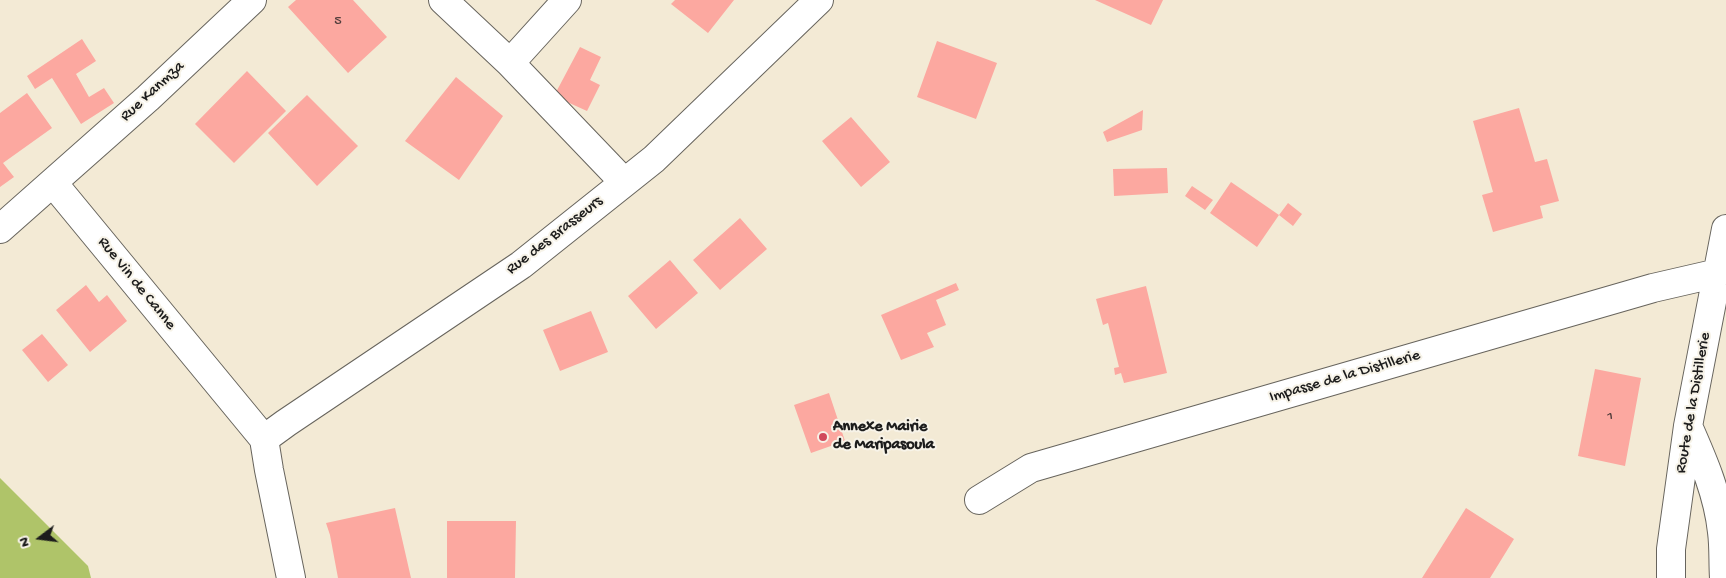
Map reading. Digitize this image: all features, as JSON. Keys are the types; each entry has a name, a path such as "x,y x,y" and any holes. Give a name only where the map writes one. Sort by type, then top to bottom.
{"street":[{"name":"Rue Kanmza","path":"53,182 148,98 252,0"},
{"path":"443,0 510,62 624,182"},
{"path":"510,62 567,0"},
{"name":"Rue des Brasseurs","path":"264,439 521,265 654,159 819,0"},
{"path":"0,229 53,182"},
{"name":"Rue Vin de Canne","path":"53,182 264,439"},
{"name":"Route de la Distillerie","path":"1671,578 1671,549 1688,426 1726,229"},
{"name":"Impasse de la Distillerie","path":"979,500 1032,468 1653,288 1718,274"},
{"path":"1688,426 1706,467 1717,500 1722,533 1724,578"},
{"path":"264,439 291,578"}],"green space":[{"path":"0,478 88,566 91,578 0,578"}],"building":[{"path":"296,0 353,0 387,37 348,73 288,7"},
{"path":"675,0 734,0 708,33 671,4"},
{"path":"1095,0 1163,0 1151,25"},
{"path":"82,39 96,61 76,74 89,97 104,88 114,103 81,124 52,78 35,89 27,76"},
{"path":"937,41 997,63 976,119 917,97"},
{"path":"580,47 601,57 590,80 600,85 587,111 554,96"},
{"path":"247,71 286,111 234,163 195,124"},
{"path":"456,77 503,116 459,180 405,141"},
{"path":"27,93 52,128 3,163 14,177 0,187 0,113"},
{"path":"307,95 358,146 317,186 268,133"},
{"path":"1519,108 1535,162 1547,159 1559,201 1540,206 1543,218 1493,232 1482,195 1493,192 1473,121"},
{"path":"1143,110 1142,130 1107,142 1103,132"},
{"path":"851,117 890,162 861,187 822,141"},
{"path":"1167,168 1168,193 1114,196 1113,169"},
{"path":"1231,182 1279,215 1257,247 1210,213"},
{"path":"1192,186 1213,200 1205,210 1185,196"},
{"path":"1288,203 1302,214 1293,226 1279,215"},
{"path":"740,218 767,249 720,290 693,260"},
{"path":"670,260 698,293 656,329 628,296"},
{"path":"956,283 959,290 936,300 946,325 927,333 934,347 901,360 881,315"},
{"path":"86,285 99,302 107,295 127,321 90,352 56,310"},
{"path":"1146,286 1167,373 1124,383 1121,373 1115,375 1114,368 1119,367 1108,323 1103,325 1096,299"},
{"path":"591,311 608,352 560,371 543,330"},
{"path":"42,334 68,365 48,382 22,350"},
{"path":"1595,369 1641,378 1625,466 1578,456"},
{"path":"829,393 845,441 811,453 794,405"},
{"path":"395,508 411,578 338,578 326,523"},
{"path":"1466,508 1514,539 1490,578 1422,578"},
{"path":"447,521 516,521 515,578 447,578"}],"place":[{"name":"Annexe Mairie de Maripasoula","path":"823,437"}]}
